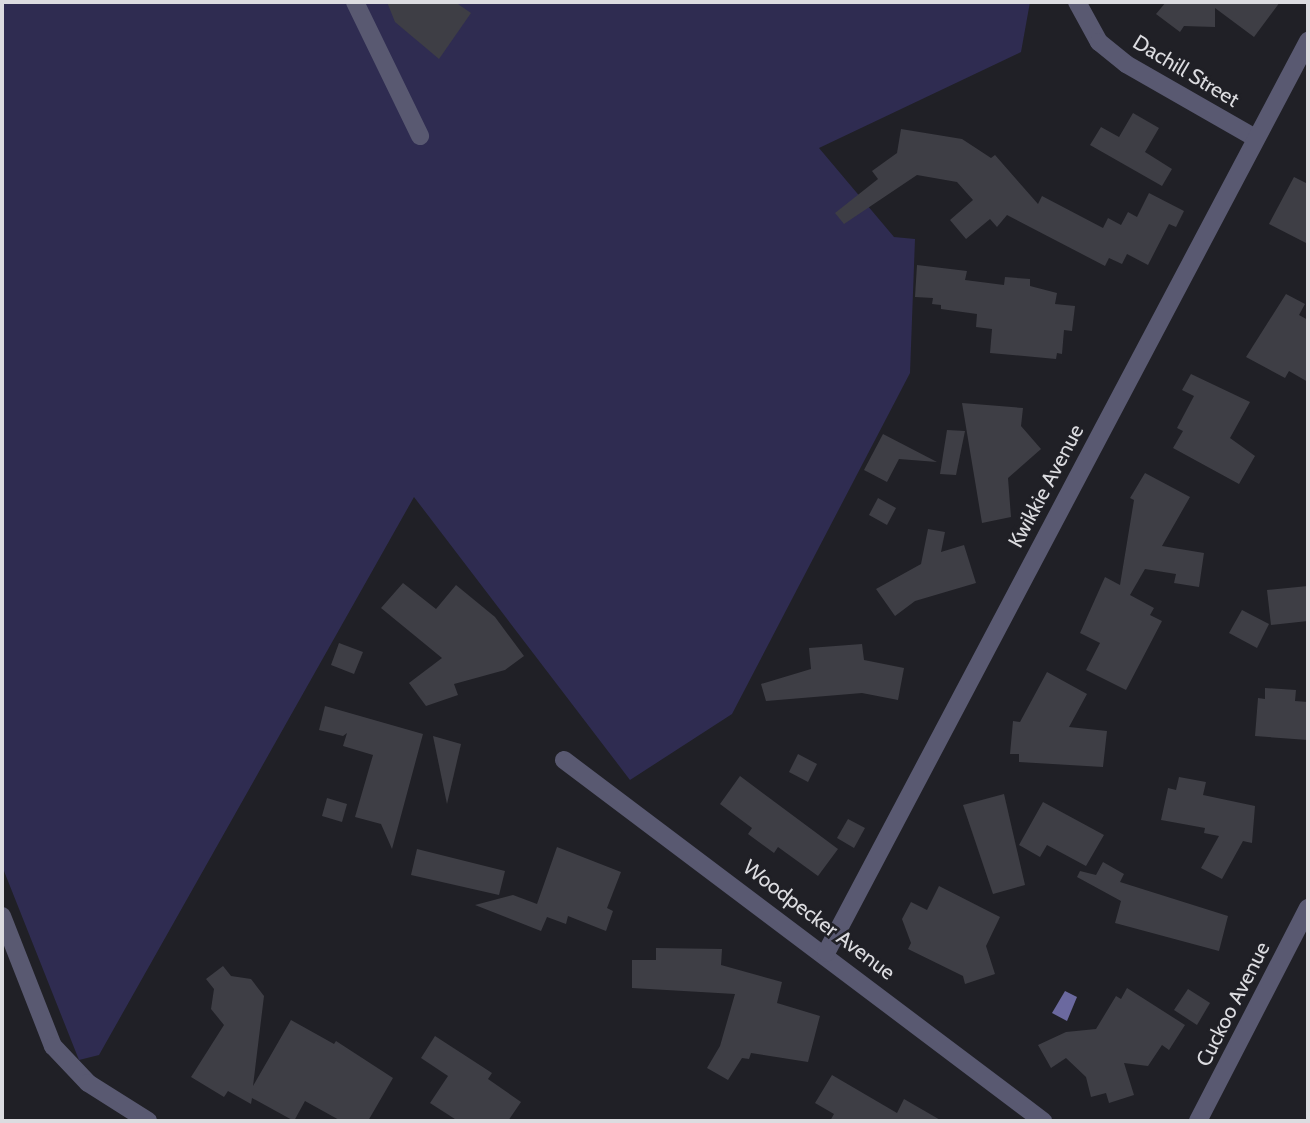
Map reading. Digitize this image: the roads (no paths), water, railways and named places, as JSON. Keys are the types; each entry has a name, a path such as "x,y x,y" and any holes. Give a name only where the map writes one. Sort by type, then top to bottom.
{"street":[{"path":"355,2 420,136"},
{"name":"Dachill Street","path":"1077,2 1099,42 1126,64 1255,138"},
{"name":"Kwikkie Avenue","path":"826,953 1308,41"},
{"name":"Woodpecker Avenue","path":"564,760 826,953 1043,1121"},
{"name":"Cuckoo Avenue","path":"1198,1121 1308,908"},
{"path":"2,916 53,1046 88,1083 148,1121"}]}
